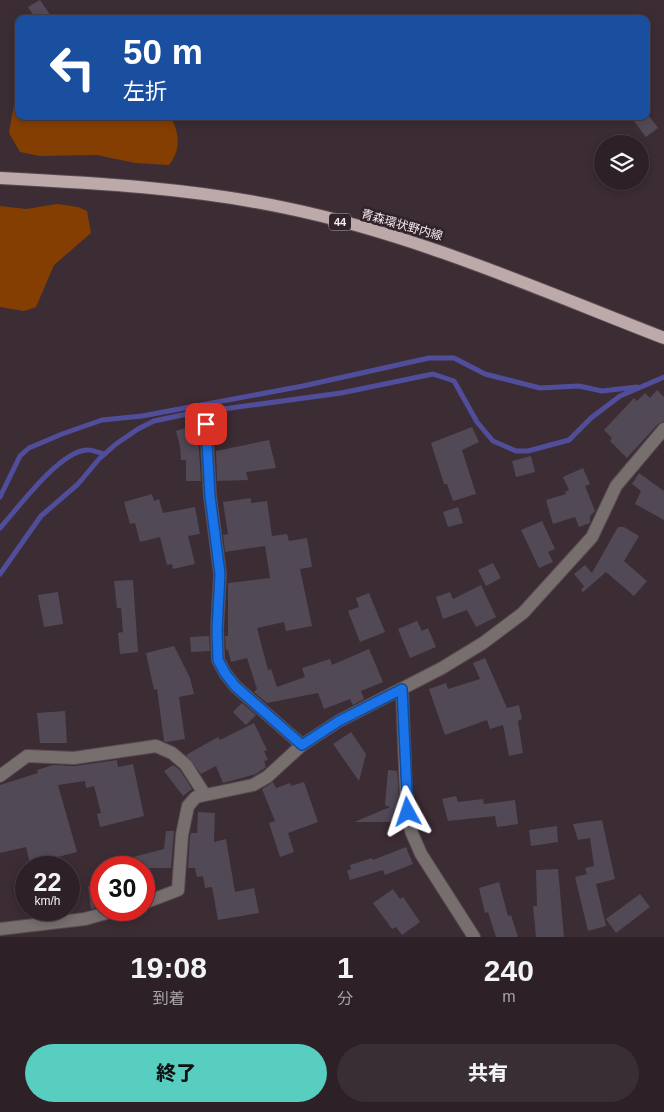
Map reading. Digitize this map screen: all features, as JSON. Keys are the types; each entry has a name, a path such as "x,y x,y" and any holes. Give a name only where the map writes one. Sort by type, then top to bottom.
{"main road":[{"name":"青森環状野内線","path":"0,178 131,186 225,197 286,208 438,250 664,338"}],"street":[{"path":"206,424 210,496 220,574 217,630 218,660 235,686 302,745"},
{"path":"155,899 178,890 182,835 188,806 196,797 205,794 229,792 252,785 267,777 302,745 339,721 402,689 483,643 523,613 592,537 616,486 664,429"},
{"path":"402,689 406,792 411,831 421,854 474,937"},
{"path":"0,776 27,756 74,758 156,746 172,753 186,765 205,794"},
{"path":"0,929 90,918"}],"shaded area":[{"path":"14,104 15,120 172,120 178,141 176,153 169,165 135,163 97,155 40,156 20,152 9,133"},
{"path":"57,204 78,207 87,211 91,233 54,265 36,307 24,311 0,307 0,206 26,209"}],"building":[{"path":"40,0 50,15 33,15 28,7"},
{"path":"650,117 658,128 649,135 644,135 633,120 650,120"},
{"path":"657,390 664,397 664,421 658,424 627,458 610,441 612,438 604,430 634,398 637,401 645,393 650,398"},
{"path":"195,425 198,435 201,481 186,481 186,460 181,460 176,431"},
{"path":"472,427 479,442 462,450 476,494 453,501 447,484 444,484 431,443"},
{"path":"269,440 276,468 246,472 248,480 217,481 216,451"},
{"path":"531,456 535,472 516,477 512,461"},
{"path":"583,468 590,484 585,486 595,511 590,516 590,523 579,527 575,517 553,524 546,500 566,494 565,492 569,490 563,477"},
{"path":"639,473 664,491 664,520 635,504 641,491 632,484"},
{"path":"152,494 154,501 159,499 163,513 195,507 200,534 188,536 195,564 173,569 172,564 167,565 160,537 140,542 135,523 130,524 124,502"},
{"path":"251,498 251,503 267,501 272,536 287,534 289,541 307,538 312,567 300,569 312,626 286,631 284,622 257,628 268,670 271,669 277,687 305,677 302,668 330,659 332,665 369,649 383,682 361,691 364,699 353,705 350,699 324,709 318,693 267,703 254,692 257,689 247,658 231,662 228,650 226,650 225,636 228,636 228,583 270,578 265,546 225,552 223,535 228,534 223,502"},
{"path":"458,507 463,523 448,527 443,512"},
{"path":"542,521 555,549 548,552 553,562 539,568 521,530"},
{"path":"618,527 624,527 639,536 624,561 647,581 634,596 606,572 583,592 581,590 584,586 574,574 585,565 592,573"},
{"path":"493,563 501,578 486,586 478,570"},
{"path":"133,580 138,652 120,654 118,633 123,632 121,608 117,608 114,581"},
{"path":"481,585 496,617 476,627 467,610 443,619 436,597 450,592 453,599"},
{"path":"58,592 63,624 44,627 38,595"},
{"path":"369,593 385,632 360,642 348,611 359,607 356,598"},
{"path":"417,621 422,631 428,628 436,647 410,658 398,629"},
{"path":"209,636 210,651 191,652 190,637"},
{"path":"174,646 190,678 194,694 179,697 185,739 166,742 164,741 157,689 154,690 146,653"},
{"path":"485,658 507,708 519,705 522,719 518,721 523,753 509,756 503,725 490,729 487,720 445,735 429,689 446,683 448,689 480,679 473,663"},
{"path":"242,703 256,715 246,725 233,712"},
{"path":"65,711 67,743 40,743 37,713"},
{"path":"254,723 267,750 264,751 268,760 264,761 266,767 256,774 223,783 216,766 201,774 186,755 218,737 220,740"},
{"path":"351,732 366,754 359,781 333,744"},
{"path":"117,760 118,767 133,764 144,816 100,827 97,814 101,813 94,786 86,788 85,781 58,785 77,852 62,856 28,856 26,847 0,853 0,785 38,773 37,770 53,765 75,766"},
{"path":"173,765 180,770 192,789 183,796 164,771"},
{"path":"388,770 397,771 401,822 354,822 390,807 385,805"},
{"path":"273,782 276,788 290,783 291,786 304,782 318,822 288,833 294,852 280,857 269,823 275,821 262,789"},
{"path":"456,796 458,802 483,799 484,804 515,800 518,824 497,827 495,816 448,821 442,799"},
{"path":"198,812 215,813 214,842 226,839 235,892 254,888 259,913 218,920 212,887 205,888 203,876 197,877 195,868 188,868 190,836 191,833 197,833"},
{"path":"602,820 615,879 596,884 606,926 588,931 575,877 587,874 585,868 594,866 590,838 578,840 573,824"},
{"path":"557,826 558,842 531,846 529,830"},
{"path":"166,831 174,831 171,868 155,868 155,856 137,856 164,849"},
{"path":"406,847 413,864 385,875 383,870 350,880 347,871 351,869 350,865 372,858 373,860"},
{"path":"558,869 564,937 536,937 533,906 537,906 536,870"},
{"path":"499,882 508,916 511,915 518,937 496,937 488,912 485,913 479,888"},
{"path":"88,886 90,886 90,901"},
{"path":"393,889 400,899 403,897 420,922 402,935 396,927 392,929 373,903"},
{"path":"640,894 650,907 616,933 606,919"}],"waterway":[{"path":"0,497 20,456 29,448 102,420 142,416 303,386 429,358 454,358 485,374 540,388 579,386 602,391 637,387"},
{"path":"0,574 41,516 78,484 99,459 116,444 154,421 187,414 341,393 433,374 454,381 477,422 493,441 516,451 528,451 569,440 591,418 620,396 664,377"},
{"path":"0,528 51,470 63,460 75,453 86,450 105,454"}],"route":[{"path":"206,424 210,496 220,574 217,630 218,660 235,686 302,745 339,721 402,689 408,812"}]}
